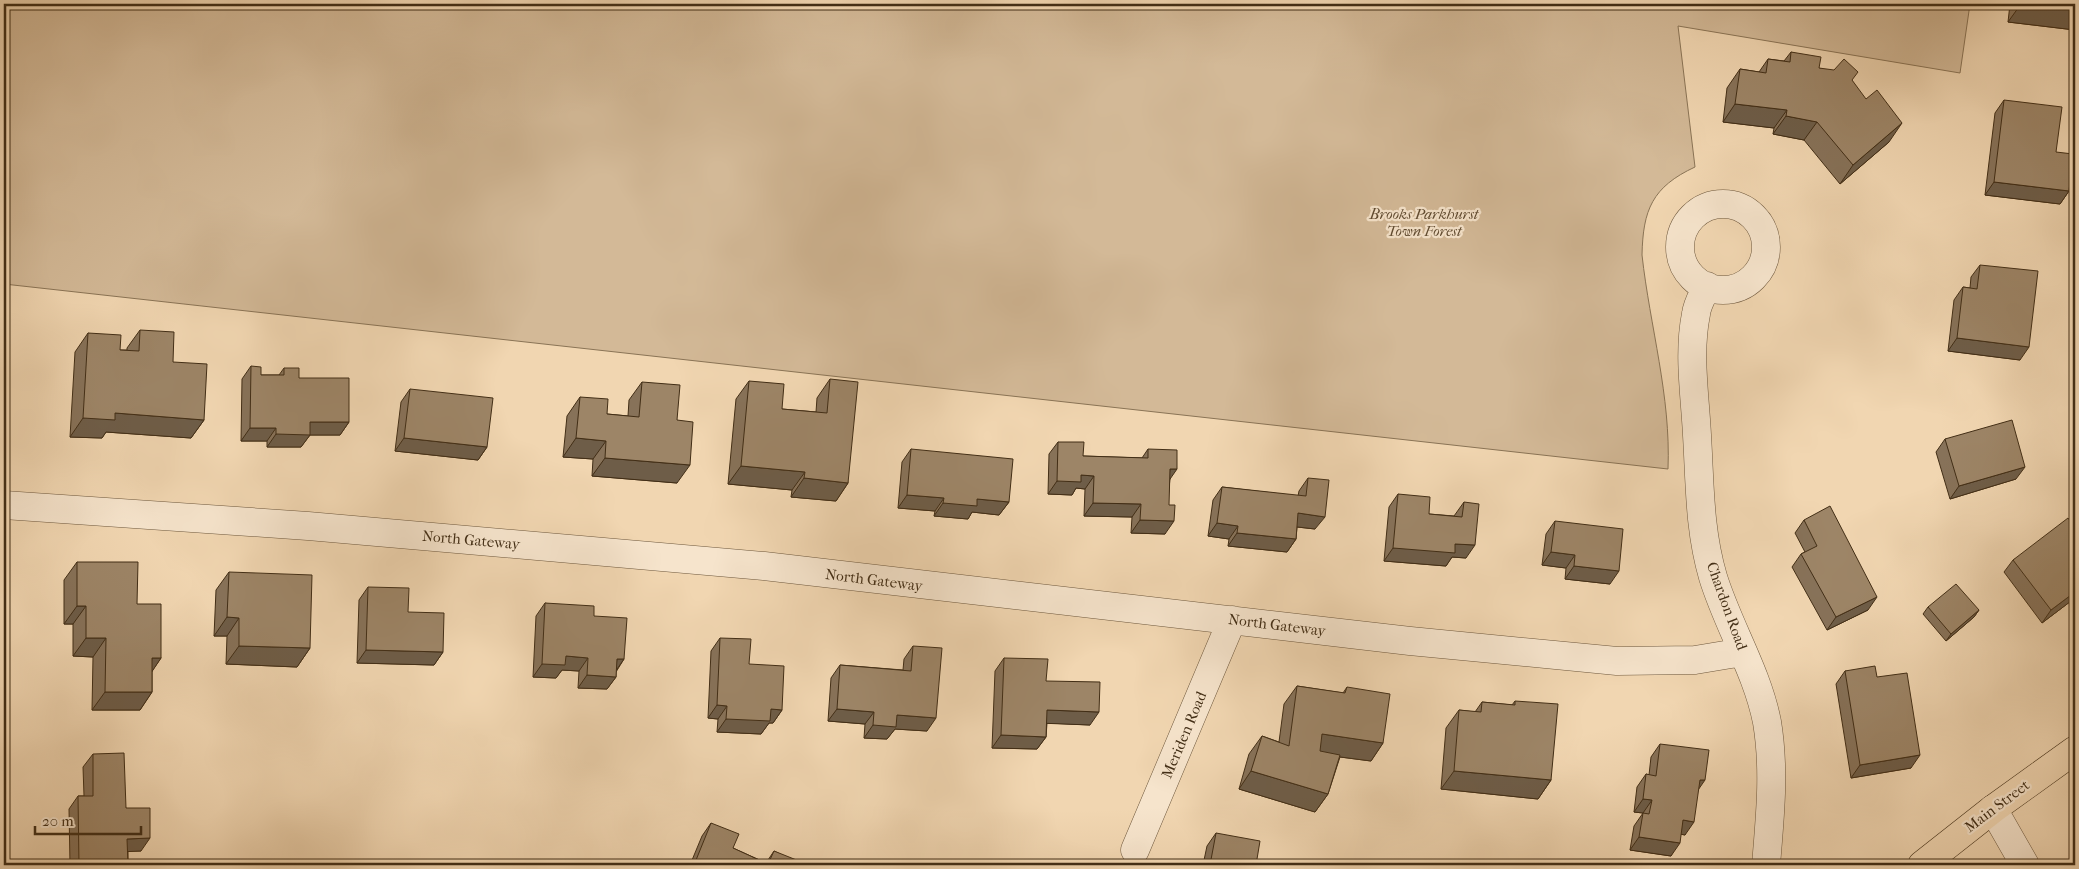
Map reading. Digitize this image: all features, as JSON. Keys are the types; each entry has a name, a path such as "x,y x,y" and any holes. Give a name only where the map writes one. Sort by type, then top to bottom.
{"main road":[{"name":"Main Street","path":"1922,865 1993,809 2075,750"}],"street":[{"name":"Chardon Road","path":"1707,286 1696,311 1692,353 1700,509 1704,540 1713,577 1759,692 1766,720 1771,752 1772,785 1766,865"},
{"name":"North Gateway","path":"4,505 318,527 764,566 982,593 1410,641 1617,660 1695,660 1743,652"},
{"name":"Meriden Road","path":"1135,850 1232,620"},
{"path":"1993,809 2025,865"}],"green space":[{"name":"Brooks Parkhurst Town Forest","path":"4,4 1970,4 1960,73 1678,26 1695,167 1669,183 1653,202 1645,225 1642,255 1663,388 1668,442 1668,469 4,284"}],"building":[{"path":"2022,4 2075,4 2075,10"},
{"path":"1791,52 1821,57 1819,68 1834,70 1844,59 1858,72 1852,80 1866,99 1877,90 1902,123 1853,165 1817,122 1786,116 1787,110 1735,104 1740,69 1766,73 1768,59 1790,62"},
{"path":"2004,100 2062,107 2056,152 2073,154 2069,191 1994,182"},
{"path":"1980,265 2038,271 2029,347 1957,338 1963,287 1977,289"},
{"path":"140,330 174,332 173,362 207,364 204,420 115,413 115,420 83,418 88,333 121,335 120,350 139,351"},
{"path":"251,366 261,367 261,375 284,375 284,368 299,368 299,378 349,378 349,422 310,422 310,435 276,434 276,428 250,428"},
{"path":"830,379 858,382 848,483 804,478 805,472 741,466 749,381 784,384 782,409 827,413"},
{"path":"642,382 680,385 677,420 693,422 690,465 605,458 606,441 576,438 580,397 608,399 607,414 639,417"},
{"path":"410,389 493,398 487,447 404,438"},
{"path":"2012,420 2025,467 1959,486 1945,439"},
{"path":"1058,442 1084,442 1083,456 1148,458 1148,449 1177,450 1177,469 1170,469 1169,505 1175,505 1174,521 1140,520 1141,504 1093,503 1094,476 1081,475 1081,482 1057,481"},
{"path":"911,449 1013,459 1009,502 977,499 977,506 943,503 944,498 907,495"},
{"path":"1308,478 1329,480 1325,517 1298,513 1296,539 1237,533 1238,526 1217,523 1222,487 1306,496"},
{"path":"1398,494 1430,497 1429,514 1462,517 1464,502 1479,504 1475,545 1455,544 1455,553 1393,548"},
{"path":"1830,506 1877,597 1836,617 1801,554 1817,546 1804,520"},
{"path":"2068,518 2075,528 2075,592 2051,610 2013,560"},
{"path":"1555,521 1623,529 1619,571 1574,566 1575,555 1551,552"},
{"path":"77,562 138,562 137,604 161,604 161,658 152,658 152,692 105,692 106,638 86,638 86,606 77,606"},
{"path":"229,572 312,575 310,648 239,646 239,618 227,617"},
{"path":"1956,584 1979,610 1951,634 1928,607"},
{"path":"368,587 409,588 408,612 444,613 443,652 366,650"},
{"path":"545,603 594,606 594,616 627,618 624,659 617,659 616,677 587,675 588,658 566,656 565,665 542,664"},
{"path":"720,638 751,639 749,664 784,666 782,710 771,709 770,721 726,719 727,706 717,705"},
{"path":"913,646 942,648 936,718 897,715 896,727 873,725 874,712 837,709 840,665 911,671"},
{"path":"1004,658 1048,659 1046,681 1100,682 1099,712 1047,710 1046,737 1001,735"},
{"path":"1875,666 1877,677 1907,673 1920,755 1860,765 1845,671"},
{"path":"1297,686 1345,693 1347,687 1390,694 1383,743 1322,734 1320,751 1340,755 1328,794 1251,771 1262,736 1289,746"},
{"path":"1515,701 1558,704 1551,780 1454,771 1459,710 1481,712 1482,702 1515,705"},
{"path":"1660,744 1709,750 1705,780 1700,780 1694,822 1683,820 1680,843 1639,837 1643,813 1649,814 1652,800 1643,799 1646,774 1656,776"},
{"path":"124,753 126,808 150,808 150,838 127,839 128,865 79,865 78,796 93,796 93,754"},
{"path":"711,823 739,834 733,848 768,864 774,851 804,863 803,865 694,865"},
{"path":"1216,833 1260,841 1256,865 1210,865"}]}
